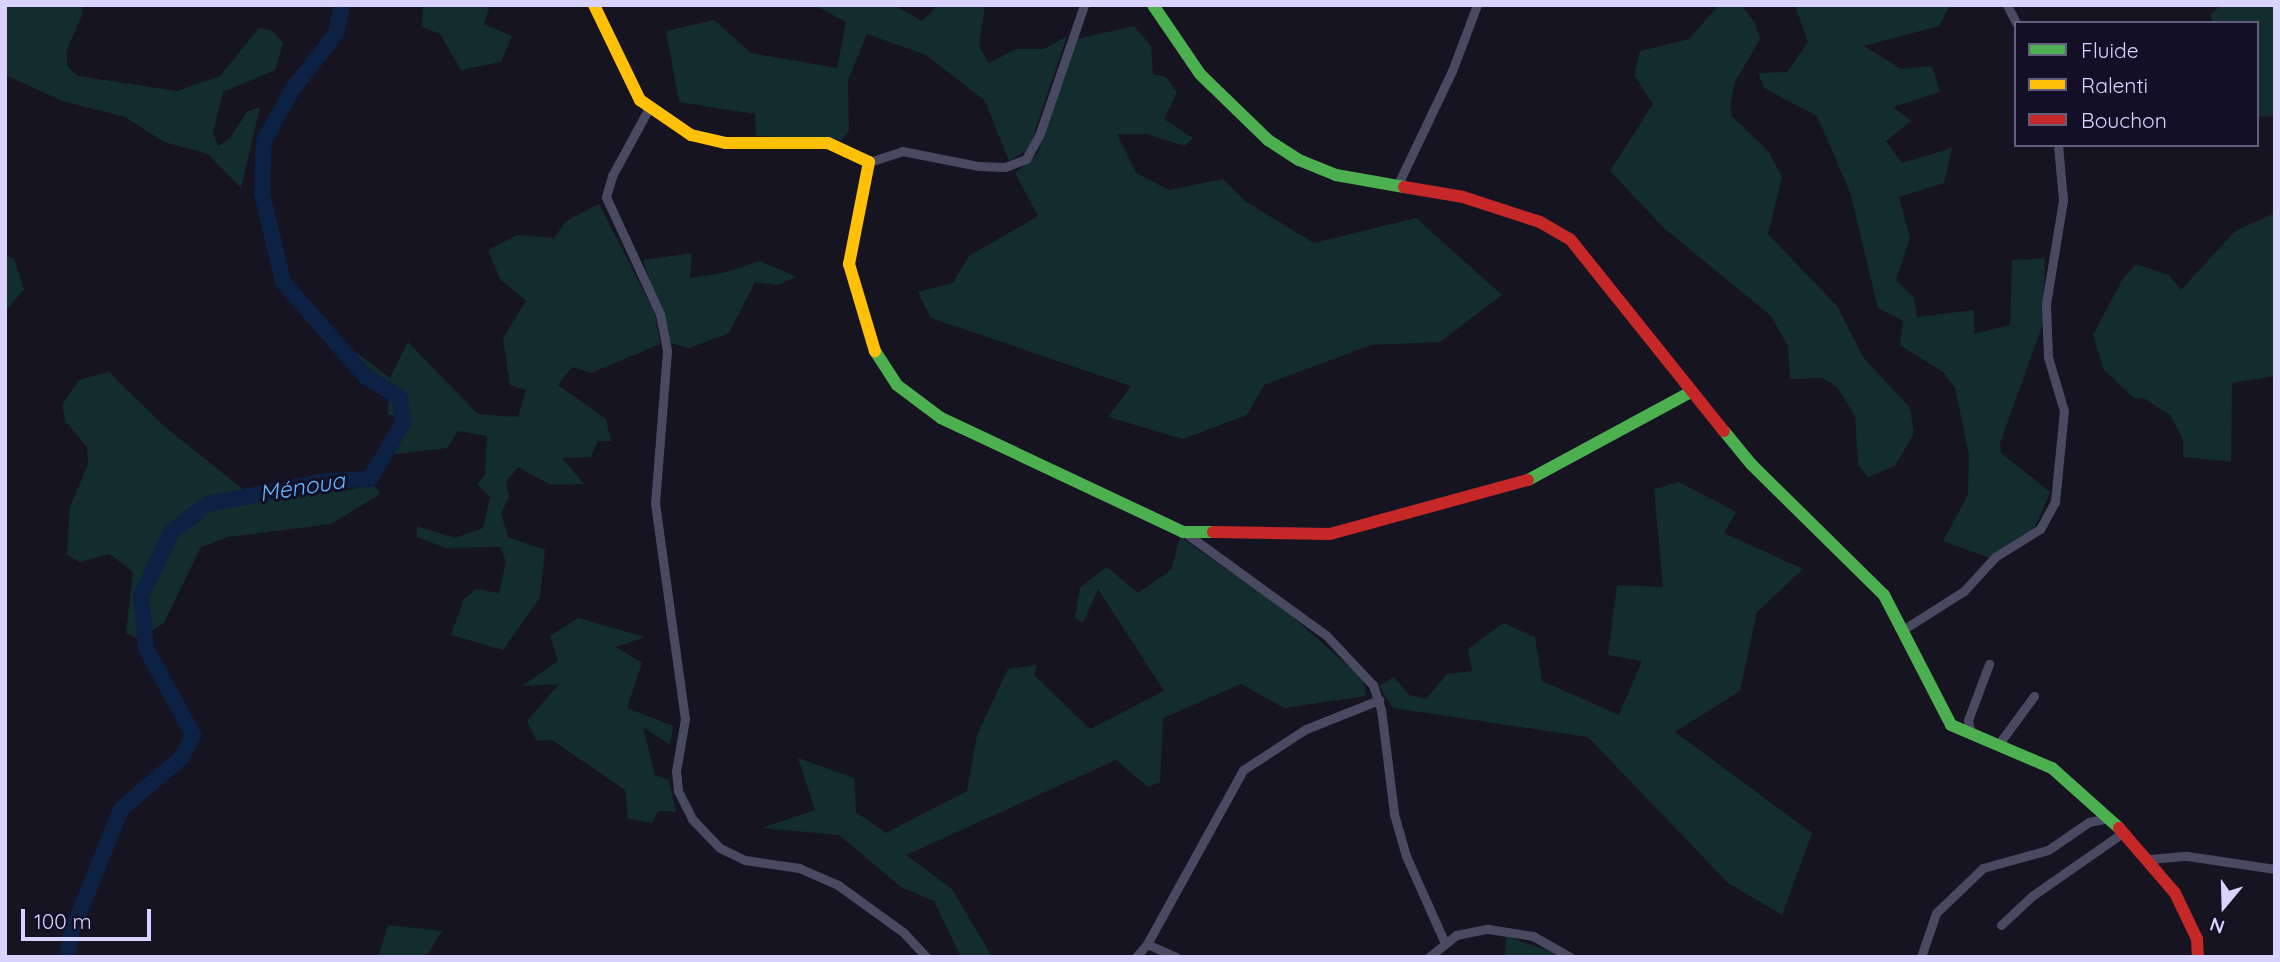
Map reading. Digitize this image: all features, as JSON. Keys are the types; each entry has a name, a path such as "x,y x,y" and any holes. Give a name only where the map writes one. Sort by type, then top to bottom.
{"street":[{"path":"594,5 627,79 649,108 706,141 828,143 869,162 902,151 978,166 1005,167 1026,159 1036,143 1084,5"},
{"path":"1153,5 1200,74 1268,140 1318,169 1399,182 1502,209 1570,239 1691,392 1766,481 1874,582 1891,607 1900,631 1945,718 1972,737 1998,745 2062,774 2149,859 2189,919 2198,956"},
{"path":"1399,182 1452,71 1477,5"},
{"path":"2007,5 2015,21"},
{"path":"649,108 612,176 606,197 660,314 667,351 655,503 685,719 676,771 678,791 692,819 720,848 745,860 799,869 838,884 904,933 926,957"},
{"path":"1900,631 1964,591 1995,557 2040,529 2055,502 2064,411 2048,358 2046,304 2063,200 2058,147"},
{"path":"869,162 849,264 875,351 889,378 941,418 1184,532 1326,635 1364,673 1379,700 1394,814 1406,856 1441,927 1444,941"},
{"path":"1184,532 1330,534 1371,526 1525,481 1691,392"},
{"path":"1972,737 1968,720 1989,664"},
{"path":"1998,745 2034,696"},
{"path":"1136,957 1147,944 1243,770 1296,734 1379,700"},
{"path":"1921,957 1936,913 1983,868 2048,850 2089,822 2108,818"},
{"path":"2000,925 2032,896 2121,834"},
{"path":"2149,859 2187,856 2275,869"},
{"path":"1441,927 1456,935"},
{"path":"1429,957 1444,941 1456,935 1505,930 1534,936 1570,957"},
{"path":"1147,944 1176,957"}],"green space":[{"path":"5,5 82,5 82,15 66,52 68,67 78,76 177,91 220,76 259,28 273,31 283,43 275,70 223,92 213,133 218,146 230,138 247,112 260,107 241,188 208,154 164,142 125,117 65,102 5,75"},
{"path":"423,5 490,5 484,24 512,36 501,62 461,70 440,34 422,27"},
{"path":"814,5 894,5 922,21 938,5 985,5 979,47 989,63 1016,49 1044,49 1067,36 1029,149 1009,161 985,101 926,55 867,34 848,80 849,130 842,140 756,136 755,114 679,102 666,31 714,20 751,53 837,68 846,22"},
{"path":"1719,5 1741,5 1755,23 1760,39 1735,82 1730,106 1732,116 1768,151 1782,177 1768,234 1837,306 1863,357 1910,408 1914,433 1895,466 1868,477 1858,464 1855,416 1837,387 1822,378 1790,379 1788,346 1771,316 1664,228 1610,171 1653,104 1634,75 1640,51 1689,39"},
{"path":"1801,5 1950,5 1939,26 1864,46 1901,69 1932,66 1940,92 1893,107 1911,121 1886,141 1902,163 1952,148 1944,183 1899,197 1910,238 1896,280 1914,298 1917,317 1974,310 1974,334 2010,325 2012,260 2045,258 2043,324 2000,443 2001,453 2050,492 2035,527 1990,558 1943,541 1968,495 1969,455 1955,388 1943,372 1900,345 1903,321 1878,308 1850,192 1817,116 1764,88 1758,73 1787,72 1808,42 1796,8"},
{"path":"2222,5 2275,5 2275,116 2259,117 2259,21 2212,21 2210,14"},
{"path":"1134,26 1151,46 1153,74 1166,77 1177,93 1164,119 1193,138 1184,146 1146,134 1117,134 1136,173 1169,190 1223,179 1245,201 1314,243 1416,218 1502,295 1440,342 1371,345 1264,385 1247,415 1183,439 1108,417 1131,386 931,318 918,292 953,283 969,256 1038,216 1015,173 1038,153 1077,39"},
{"path":"599,204 655,313 660,344 591,373 572,367 558,385 606,419 611,441 598,441 591,457 562,458 584,484 551,485 518,467 506,482 509,497 501,513 508,537 545,550 540,597 503,650 451,635 464,599 476,589 499,593 506,562 500,547 446,548 417,537 417,526 455,538 483,528 490,497 477,484 485,475 487,436 458,431 447,448 388,455 409,416 388,415 389,385 354,357 356,352 390,378 408,342 478,414 518,417 526,390 510,385 503,338 526,301 500,279 488,250 517,235 554,238 566,221"},
{"path":"2275,213 2275,376 2232,383 2231,462 2183,457 2183,439 2170,415 2145,399 2134,398 2104,370 2093,335 2122,280 2136,264 2169,275 2181,290 2235,231"},
{"path":"692,253 690,278 727,272 760,261 797,277 777,285 755,282 729,333 689,348 670,343 643,260"},
{"path":"5,255 14,259 24,289 5,312"},
{"path":"109,372 164,426 258,501 359,488 370,479 380,494 331,524 227,537 201,547 164,623 139,639 126,633 133,572 110,554 80,562 67,555 70,507 88,464 87,447 65,421 62,405 79,380"},
{"path":"1679,482 1736,512 1724,533 1803,569 1757,612 1740,691 1675,732 1812,833 1782,915 1728,883 1588,737 1393,708 1379,686 1394,677 1409,695 1426,699 1447,674 1472,671 1468,649 1503,623 1535,637 1542,681 1619,715 1642,661 1608,655 1617,585 1663,587 1654,489"},
{"path":"1180,537 1284,609 1363,679 1366,696 1284,708 1241,684 1163,718 1160,782 1148,787 1116,760 906,855 952,889 992,957 961,957 934,901 901,887 839,835 762,828 815,810 798,758 854,778 856,812 886,833 967,791 977,735 1008,669 1037,665 1034,675 1090,729 1164,691 1098,589 1083,623 1075,618 1080,587 1107,567 1138,593 1171,570"},
{"path":"578,618 645,637 616,647 642,663 627,708 673,726 670,745 643,727 655,775 669,780 676,812 658,811 652,823 628,819 625,790 552,740 537,741 527,721 559,684 522,686 558,661 550,636"},
{"path":"388,925 442,931 426,957 378,957"},
{"path":"1506,936 1552,952 1558,957 1505,957"}],"waterway":[{"name":"Ménoua","path":"67,957 72,931 121,809 181,758 193,735 146,648 141,596 172,531 208,504 325,481 370,479 403,423 400,398 365,376 283,282 262,193 264,141 292,90 336,33 342,5"}],"traffic: fast":[{"path":"1153,5 1200,74 1268,140 1299,160 1336,175 1404,187"},
{"path":"875,351 897,385 941,418 1183,532 1213,532"},
{"path":"1528,480 1691,392"},
{"path":"1724,431 1751,464 1884,595 1951,725 2052,768 2119,828"}],"traffic: slow":[{"path":"594,5 640,100 691,135 726,143 828,143 869,162 849,264 875,351"}],"traffic: jam":[{"path":"1404,187 1463,197 1540,222 1570,239 1724,431"},
{"path":"1213,532 1330,534 1528,480"},
{"path":"2119,828 2175,893 2197,939 2198,957"}]}
